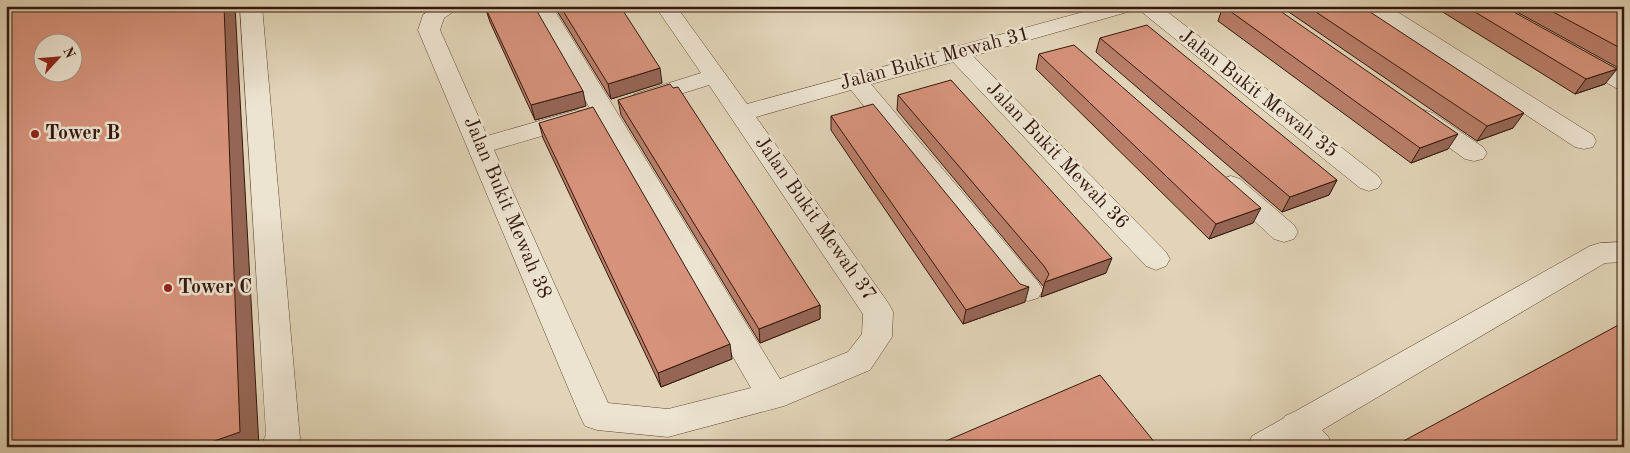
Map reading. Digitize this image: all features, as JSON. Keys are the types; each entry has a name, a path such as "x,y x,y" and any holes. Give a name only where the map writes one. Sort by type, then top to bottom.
{"street":[{"path":"251,6 283,439 277,447"},
{"name":"Jalan Bukit Mewah 38","path":"449,6 434,15 429,30 597,416"},
{"path":"541,6 605,110 773,396"},
{"name":"Jalan Bukit Mewah 37","path":"597,416 668,423 773,396 859,361 877,337 878,312 665,6"},
{"name":"Jalan Bukit Mewah 31","path":"741,113 1130,6"},
{"name":"Jalan Bukit Mewah 35","path":"1146,6 1369,182"},
{"path":"1373,6 1584,141"},
{"path":"1051,28 1073,47"},
{"path":"1564,49 1624,83"},
{"name":"Jalan Bukit Mewah 36","path":"957,53 1156,259"},
{"path":"480,146 715,76"},
{"path":"856,81 1028,290"},
{"path":"1409,108 1474,153"},
{"path":"1216,172 1284,232"},
{"path":"1264,447 1306,437 1600,252 1624,252"}],"building":[{"path":"6,6 224,6 240,432 197,447 6,447"},
{"path":"534,6 583,91 531,105 485,7"},
{"path":"560,6 620,6 660,68 608,84"},
{"path":"1223,6 1273,6 1458,134 1420,148"},
{"path":"1307,6 1361,6 1524,113 1487,126"},
{"path":"1465,6 1503,6 1617,69 1586,79"},
{"path":"1542,6 1607,6 1624,16 1624,50"},
{"path":"1147,25 1337,180 1290,197 1100,38"},
{"path":"1074,45 1261,208 1216,224 1039,54"},
{"path":"951,80 1112,258 1045,282 1049,274 1044,266 898,95"},
{"path":"670,84 673,88 678,87 820,305 759,329 618,100"},
{"path":"873,104 1020,284 1029,287 966,310 831,116"},
{"path":"593,107 730,344 658,373 539,123"},
{"path":"1624,322 1624,447 1401,447 1398,444"},
{"path":"1100,375 1156,444 1150,447 932,447"}],"place":[{"name":"Tower B","path":"35,134"},
{"name":"Tower C","path":"168,288"}]}
